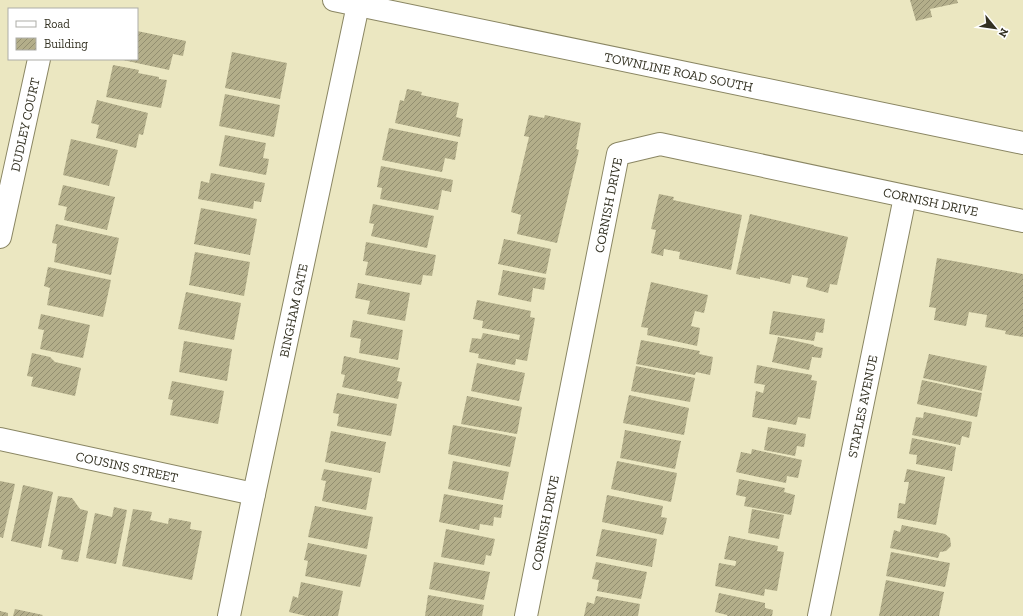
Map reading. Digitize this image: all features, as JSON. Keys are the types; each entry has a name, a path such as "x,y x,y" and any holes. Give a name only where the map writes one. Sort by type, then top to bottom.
{"street":[{"name":"TOWNLINE ROAD SOUTH","path":"334,0 1023,143"},
{"name":"BINGHAM GATE","path":"229,616 358,5"},
{"name":"DUDLEY COURT","path":"0,237 39,60"},
{"name":"CORNISH DRIVE","path":"526,616 618,154 660,144 1023,221"},
{"name":"STAPLES AVENUE","path":"819,616 905,197"},
{"name":"COUSINS STREET","path":"0,439 254,494"}],"building":[{"path":"910,0 957,0 958,3 930,9 932,17 916,21"},
{"path":"138,31 186,41 183,56 173,54 169,70 123,60 138,60"},
{"path":"232,52 287,63 280,99 225,88"},
{"path":"113,65 139,70 138,73 167,80 161,108 106,97"},
{"path":"407,89 422,92 421,95 459,103 456,117 463,119 460,137 395,123 400,100 404,101"},
{"path":"225,94 280,105 274,137 219,126"},
{"path":"97,100 148,113 143,135 139,134 136,148 96,138 99,125 91,123"},
{"path":"529,115 544,118 545,115 581,123 576,149 579,150 557,243 517,234 521,215 511,212 529,137 524,136"},
{"path":"389,128 458,142 455,160 445,158 442,172 382,160"},
{"path":"225,135 266,143 263,158 269,159 266,175 219,166"},
{"path":"71,139 118,150 109,186 63,175"},
{"path":"381,166 453,180 451,192 442,190 438,210 380,199 382,188 377,187"},
{"path":"211,173 265,183 261,202 254,201 253,209 198,199 201,181 209,183"},
{"path":"63,185 115,197 107,230 64,220 67,207 58,205"},
{"path":"659,194 674,197 673,200 742,215 731,270 679,259 680,252 664,249 663,256 651,253 656,230 651,229"},
{"path":"373,204 434,216 427,248 371,236 374,224 369,223"},
{"path":"201,208 257,219 250,255 194,244"},
{"path":"750,214 848,237 837,285 830,284 828,293 806,287 808,278 792,275 790,284 760,277 760,279 736,274"},
{"path":"56,224 119,238 111,275 54,262 57,244 52,243"},
{"path":"504,239 551,249 546,274 498,264"},
{"path":"366,242 436,255 432,276 423,275 421,285 365,275 368,262 363,261"},
{"path":"195,252 250,262 244,296 189,285"},
{"path":"937,258 1023,274 1023,337 1005,334 1006,331 985,327 987,315 969,312 966,326 934,320 936,308 929,307"},
{"path":"48,267 111,280 103,317 47,305 50,288 44,286"},
{"path":"503,270 546,278 544,290 533,288 531,302 498,295"},
{"path":"651,282 708,295 704,313 695,311 691,326 700,328 697,346 647,335 648,328 641,327"},
{"path":"358,283 410,293 405,321 367,314 370,301 355,298"},
{"path":"186,292 241,303 234,340 178,329"},
{"path":"477,300 531,311 530,317 535,318 527,361 516,359 515,365 478,358 479,354 469,352 472,338 481,339 483,333 519,340 520,335 482,328 483,321 473,319"},
{"path":"773,311 825,319 823,333 816,332 814,341 769,334"},
{"path":"41,314 90,325 83,358 40,349 44,330 38,329"},
{"path":"353,320 403,330 398,360 359,353 361,339 350,337"},
{"path":"778,337 823,348 821,358 812,357 809,370 772,362"},
{"path":"641,340 700,351 699,354 713,357 710,375 696,372 695,375 636,364"},
{"path":"184,341 232,349 227,381 179,372"},
{"path":"32,353 50,357 55,362 81,368 75,396 31,386 33,377 27,376"},
{"path":"929,354 987,366 982,391 923,378"},
{"path":"344,356 400,368 397,381 402,382 398,399 342,387 345,375 341,374"},
{"path":"477,363 525,373 519,401 471,391"},
{"path":"757,365 812,375 811,380 817,381 810,419 798,417 796,425 752,417 756,391 763,393 765,385 754,383"},
{"path":"636,366 695,378 690,402 631,391"},
{"path":"922,380 982,393 977,417 917,404"},
{"path":"172,381 224,391 218,424 170,415 173,400 168,399"},
{"path":"337,393 397,404 391,436 337,426 339,414 333,413"},
{"path":"629,395 689,408 684,435 623,423"},
{"path":"467,396 522,407 517,434 461,424"},
{"path":"924,412 972,422 969,438 962,436 960,445 912,435 916,417 923,418"},
{"path":"453,425 516,437 510,467 448,454"},
{"path":"768,427 806,434 804,447 797,446 795,456 764,450"},
{"path":"625,430 681,441 675,469 620,458"},
{"path":"331,431 386,442 380,473 325,462"},
{"path":"912,438 956,447 952,471 916,464 917,455 909,454"},
{"path":"752,449 802,460 798,478 787,476 786,483 736,472 741,452 751,454"},
{"path":"453,461 509,472 503,500 448,489"},
{"path":"617,461 677,473 671,502 611,489"},
{"path":"324,469 372,478 366,510 322,501 326,481 321,480"},
{"path":"907,469 945,477 936,525 897,518 899,503 905,504 909,482 904,482"},
{"path":"739,479 785,488 784,492 795,495 791,515 744,506 746,497 736,495"},
{"path":"0,481 15,484 3,538 0,537"},
{"path":"23,485 53,492 41,548 11,541"},
{"path":"444,494 503,505 501,518 494,517 493,526 480,524 479,530 439,522"},
{"path":"607,495 663,506 661,517 667,518 663,535 602,522"},
{"path":"58,496 72,498 80,509 88,511 78,562 61,559 63,550 48,546"},
{"path":"315,506 373,517 367,549 308,537"},
{"path":"114,507 127,510 116,564 86,558 95,513 112,517"},
{"path":"133,509 152,512 150,520 168,524 169,518 191,522 190,529 202,531 192,580 122,566"},
{"path":"752,509 784,515 779,539 748,533"},
{"path":"902,525 945,534 950,538 951,546 946,551 940,552 938,558 890,548 894,530 900,532"},
{"path":"446,529 495,539 491,556 486,555 484,565 441,557"},
{"path":"602,529 657,539 652,567 596,556"},
{"path":"729,536 778,546 777,551 784,552 777,591 765,589 764,596 715,586 719,563 735,566 736,563 736,561 724,559"},
{"path":"308,543 367,555 360,587 305,576 308,561 304,560"},
{"path":"891,552 950,563 945,587 886,576"},
{"path":"434,562 490,572 484,600 429,589"},
{"path":"596,562 647,572 641,599 597,591 599,580 592,579"},
{"path":"886,580 944,592 939,616 879,616"},
{"path":"301,582 343,591 338,616 306,616 289,612 293,596 298,598"},
{"path":"719,593 765,603 765,608 773,610 772,616 727,616 715,612"},
{"path":"428,595 484,605 482,616 425,616"},
{"path":"596,596 640,604 638,616 584,616 587,602 594,604"},
{"path":"15,609 43,615 13,616"},
{"path":"0,611 8,613 8,616 0,616"}]}
